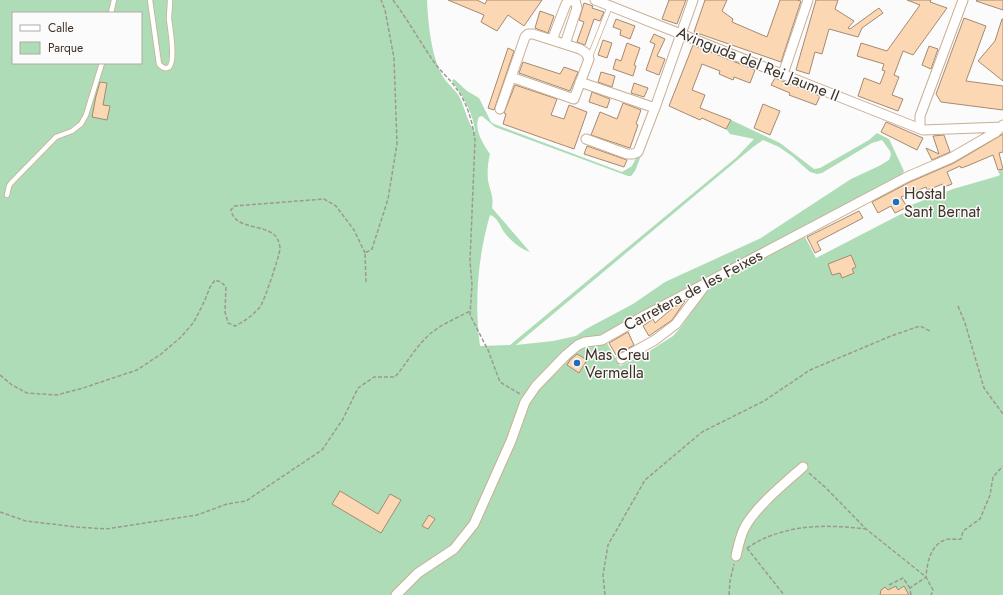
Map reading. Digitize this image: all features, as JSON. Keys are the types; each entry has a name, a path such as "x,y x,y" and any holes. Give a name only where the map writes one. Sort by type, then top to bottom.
{"street":[{"path":"552,40 566,4 570,0"},
{"path":"565,44 577,8 575,0"},
{"name":"Avinguda del Rei Jaume II","path":"595,0 920,128 928,130 1002,126"},
{"path":"586,139 627,154 638,152 693,0"},
{"path":"783,74 808,0"},
{"path":"920,128 920,116 963,0"},
{"path":"500,109 511,77 525,37 528,34 533,34 565,44 584,51 588,55 589,59 576,97 572,99 511,77"},
{"path":"580,82 654,108"},
{"name":"Carretera de les Feixes","path":"396,595 418,573 454,549 474,524 530,394 545,376 578,345 585,342 602,340 707,282 907,177 951,158 996,132 1002,126"},
{"path":"621,359 655,340 676,324 706,287 707,282"},
{"path":"736,556 744,530 750,520 768,500 804,467"}],"lane":[{"path":"111,12 114,0"},
{"path":"150,0 159,64 164,68 167,68 170,67 172,59 169,20 170,0"},
{"path":"589,59 610,6"},
{"path":"7,195 11,183 56,137 72,131 81,124 86,115 102,64"}],"path":[{"path":"365,253 372,249 388,199 397,144 394,58 385,10 381,0"},
{"path":"393,0 433,61 461,96 474,132 474,172 470,261 472,285 470,311 472,322 488,350 500,382 521,395 524,405"},
{"path":"0,375 12,385 27,393 57,395 137,370 161,354 180,338 194,322 210,287 215,280 222,282 226,288 225,312 228,322 235,326 248,320 261,306 280,248 279,240 276,236 236,220 232,216 231,210 234,206 324,199 336,206 354,230 365,253 366,282"},
{"path":"958,306 965,323 984,388 1003,414"},
{"path":"0,512 26,521 77,528 106,529 197,515 227,504 246,501 322,450 343,419 358,388 374,377 395,377 406,365 416,348 432,333 470,311"},
{"path":"606,595 603,575 608,545 645,480 702,432 764,401 810,370 891,336 920,326 930,332"},
{"path":"926,577 926,566 934,549 946,540 961,539 964,531 980,519 990,495 993,477 1003,466"},
{"path":"804,467 866,529 926,577 933,590 931,595"},
{"path":"729,595 730,581 736,556 757,541 776,533 814,526 842,526 866,529"},
{"path":"747,548 784,595"},
{"path":"910,588 926,577"},
{"path":"889,585 903,578 910,588 911,595"}],"green space":[{"path":"0,0 427,0 431,38 438,67 444,78 459,96 475,132 473,119 464,99 452,81 454,79 467,91 479,98 491,122 494,124 622,172 632,166 656,118 635,171 631,176 628,176 495,127 482,116 479,117 477,127 478,132 482,142 490,154 488,177 492,197 492,208 530,252 512,241 504,232 497,220 490,215 478,279 477,313 480,346 510,345 737,157 754,139 730,134 726,129 731,120 780,143 814,169 820,168 869,140 877,133 889,139 904,171 900,178 604,338 620,366 648,352 673,336 709,287 719,281 805,237 816,258 907,211 906,207 953,189 998,176 1000,175 998,171 1003,169 1003,595 0,595","holes":["763,140 779,147 810,172 817,174 822,173 872,143 882,140 890,151 891,155 889,160 851,179 761,238 665,282 633,304 586,329 576,336 553,341 516,345 753,147"]}],"building":[{"path":"448,0 477,0 485,4 487,0 542,0 524,26 508,15 497,31 481,22 484,15"},
{"path":"669,0 686,0 677,24 662,19"},
{"path":"705,0 727,0 722,11 733,19 732,22 767,37 780,0 801,1 781,62 694,32"},
{"path":"816,0 838,0 835,9 854,21 848,28 850,29 879,8 883,13 862,28 858,37 829,29 822,54 815,52 809,74 796,70"},
{"path":"907,0 931,0 930,2 947,8 913,55 903,51 894,75 899,77 892,95 903,99 898,111 858,96 864,78 880,84 885,71 882,70 884,64 857,56 861,43 887,51 920,5"},
{"path":"1003,0 1003,10 976,1"},
{"path":"584,3 593,6 592,8 604,12 600,21 594,19 585,45 577,42 584,22 579,20"},
{"path":"540,11 554,16 548,33 535,28"},
{"path":"964,18 986,26 966,81 1003,86 1003,110 941,102 936,94"},
{"path":"616,19 635,26 630,39 620,35 621,30 613,27"},
{"path":"1002,19 1003,81 978,61 995,41"},
{"path":"654,34 665,39 657,56 665,59 659,75 646,70 655,44 650,42"},
{"path":"603,40 612,43 607,58 598,55"},
{"path":"627,43 640,48 634,65 636,66 633,76 613,69 616,59 621,61"},
{"path":"693,45 755,70 750,83 734,77 733,80 719,74 720,71 702,64 692,90 705,95 700,108 731,120 726,129 702,118 700,120 669,106"},
{"path":"929,46 938,49 931,69 922,65"},
{"path":"508,48 514,51 494,110 488,108"},
{"path":"523,62 560,74 564,67 578,72 570,91 519,73"},
{"path":"601,72 615,76 612,87 598,82"},
{"path":"775,78 820,96 816,105 789,95 790,93 771,85"},
{"path":"100,82 107,83 103,105 110,106 107,120 92,117"},
{"path":"634,83 648,88 644,97 631,93"},
{"path":"515,85 557,99 551,115 564,119 569,105 587,112 574,149 503,124 506,114 504,113"},
{"path":"592,92 610,99 607,108 589,102"},
{"path":"623,103 641,110 636,124 638,125 630,148 591,135 600,112 617,119"},
{"path":"763,104 780,111 770,135 754,128"},
{"path":"886,122 923,138 917,150 881,132"},
{"path":"1003,134 1003,152 999,153 1003,169 998,170 993,155 961,168 960,166 947,172 952,184 944,187 943,184 927,190 926,187 901,197 907,207 895,213 891,206 878,213 872,202 910,182 954,163"},
{"path":"944,135 950,152 932,160 926,148 939,154 933,136"},
{"path":"587,146 627,160 624,167 584,154"},
{"path":"859,211 863,218 817,242 821,250 815,253 807,237"},
{"path":"851,255 856,267 852,269 854,273 842,278 840,273 832,275 828,264"},
{"path":"685,301 672,320 649,336 643,326 653,319 655,323 674,307"},
{"path":"628,332 634,345 616,355 609,343"},
{"name":"Mas Creu Vermella","path":"577,354 587,360 579,373 567,365"},
{"path":"340,491 378,514 390,494 401,500 381,533 332,504"},
{"path":"429,515 435,519 428,529 422,526"},
{"path":"896,586 898,590 904,586 909,595 880,595 881,590 885,587 888,590"}],"place":[{"name":"Hostal Sant Bernat","path":"896,202"},
{"name":"Mas Creu Vermella","path":"577,363"}]}
